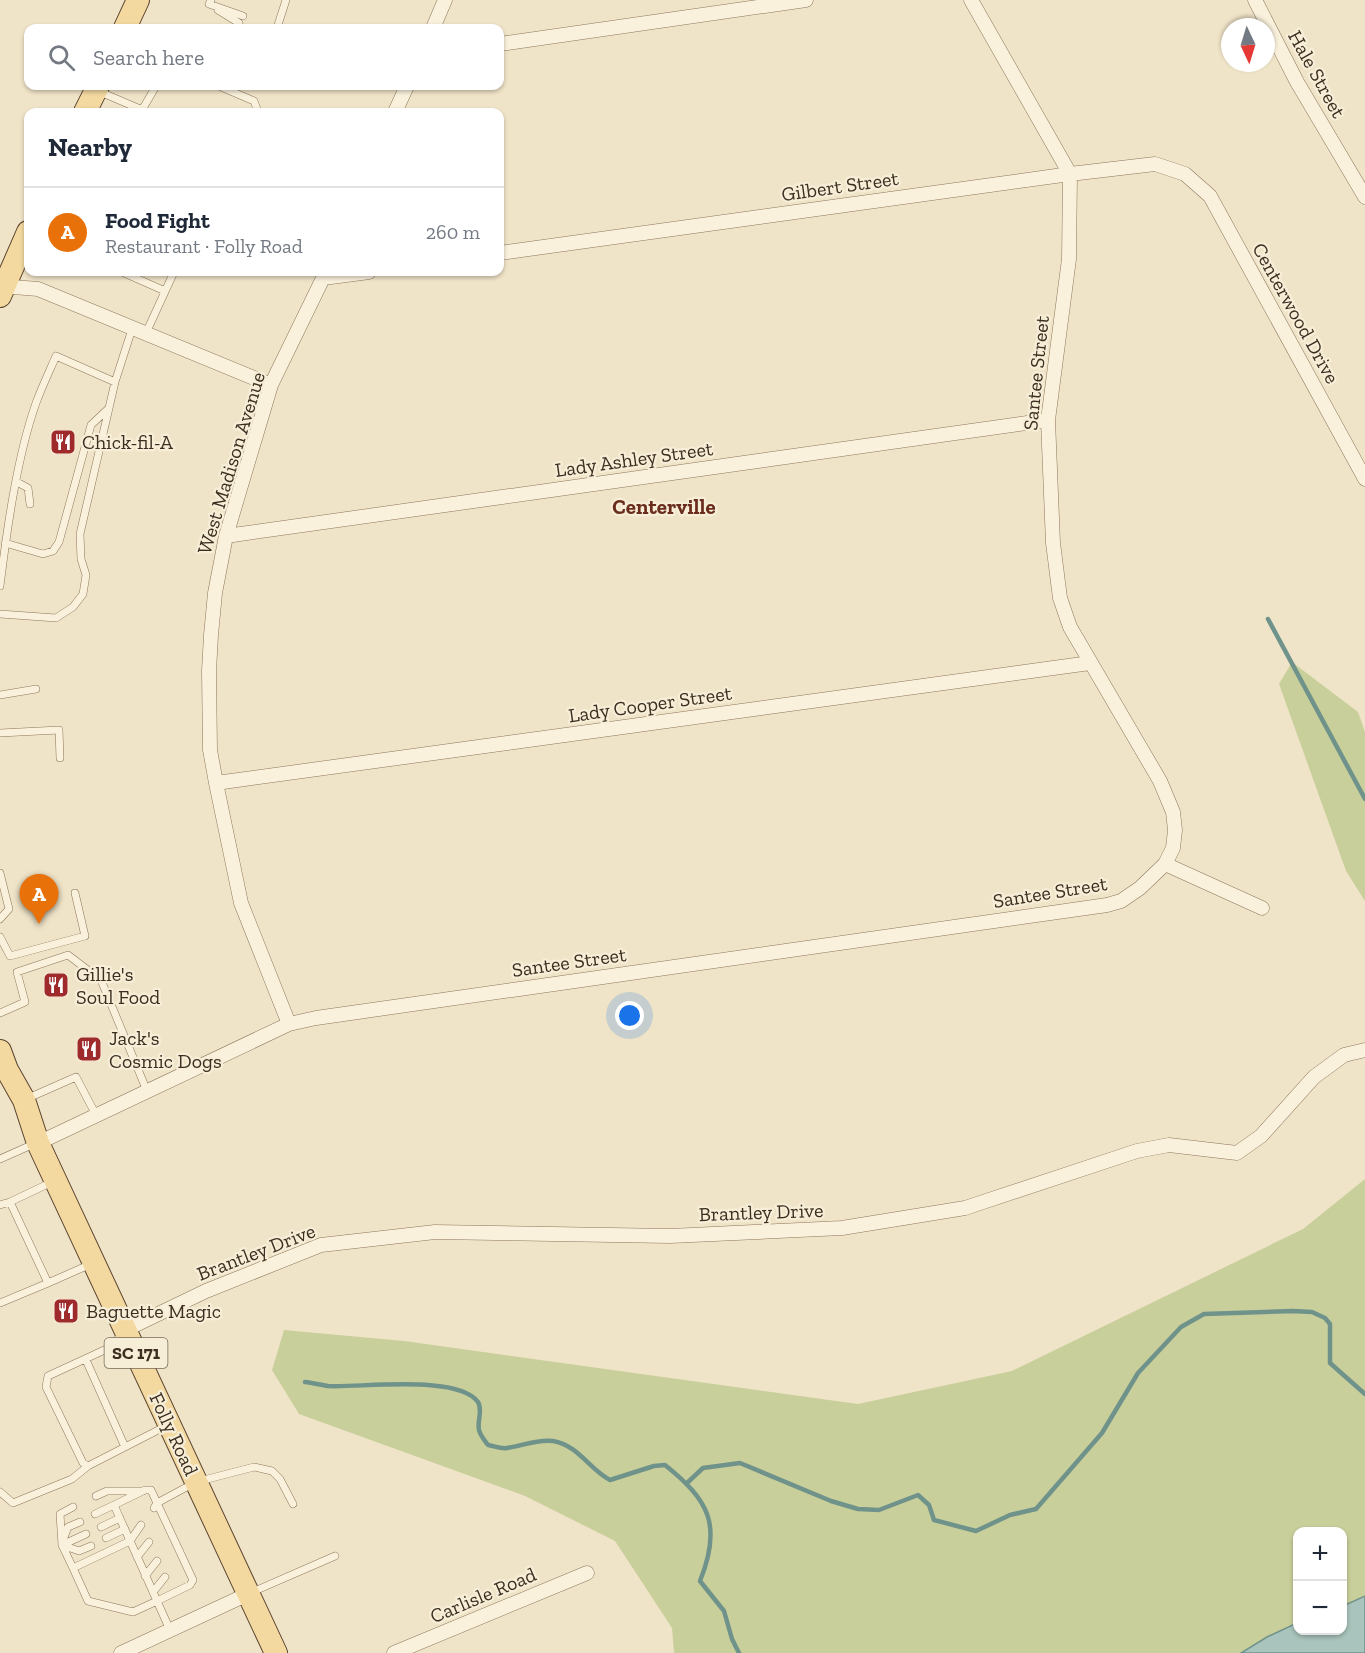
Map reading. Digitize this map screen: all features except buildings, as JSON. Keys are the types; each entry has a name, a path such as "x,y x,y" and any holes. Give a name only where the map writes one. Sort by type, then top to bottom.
{"main road":[{"path":"127,24 138,0"},
{"path":"87,108 96,90"},
{"path":"1,289 24,240"},
{"name":"Folly Road","path":"0,1051 7,1070 24,1100 38,1143 276,1653"}],"street":[{"path":"435,24 446,0"},
{"path":"504,43 806,0"},
{"path":"971,0 1070,174"},
{"name":"Hale Street","path":"1255,0 1297,82 1365,197"},
{"path":"397,108 405,90"},
{"name":"Gilbert Street","path":"504,252 1155,164 1185,174"},
{"name":"Santee Street","path":"38,1143 289,1024 327,1016 1107,905 1121,901 1140,888 1166,864 1173,848 1175,830 1173,812 1160,781 1070,627 1060,598 1053,543 1048,420 1069,260 1070,174"},
{"name":"Centerwood Drive","path":"1185,174 1210,196 1365,479"},
{"name":"West Madison Avenue","path":"289,1024 241,903 210,750 209,671 215,593 226,536 272,385 324,276"},
{"path":"1,289 38,289 272,385"},
{"name":"Lady Ashley Street","path":"226,536 1048,420"},
{"name":"Lady Cooper Street","path":"216,783 1090,663"},
{"path":"1166,864 1262,908"},
{"name":"Brantley Drive","path":"126,1330 206,1291 321,1245 435,1232 670,1236 842,1228 965,1208 1137,1151 1170,1145 1237,1153 1261,1136 1314,1077 1344,1055 1365,1050"},
{"name":"Carlisle Road","path":"394,1653 422,1648 586,1573"},
{"path":"121,1653 248,1594"}],"lane":[{"path":"278,24 286,0"},
{"path":"210,2 243,16"},
{"path":"210,2 239,23"},
{"path":"101,90 139,108"},
{"path":"146,108 154,90"},
{"path":"228,90 254,102 256,108"},
{"path":"131,276 165,291"},
{"path":"0,614 56,618 73,607 83,594 86,575 81,559 80,534 115,382 139,331 172,276"},
{"path":"0,586 5,543 17,482 36,404 56,356 115,382"},
{"path":"5,543 43,554 53,551 59,542 91,425 109,407"},
{"path":"17,482 28,488 30,504"},
{"path":"0,695 36,689"},
{"path":"0,733 59,730 60,758"},
{"path":"0,873 9,909 0,919"},
{"path":"0,937 10,956 85,936 75,893"},
{"path":"0,1012 26,1002 17,972 68,955 101,980 147,1091"},
{"path":"24,1100 76,1077 96,1115"},
{"path":"0,1159 38,1143"},
{"path":"0,1205 55,1180"},
{"path":"10,1202 48,1283"},
{"path":"0,1303 94,1263"},
{"path":"88,1466 82,1463 45,1388 48,1376 111,1347 126,1330"},
{"path":"86,1359 125,1447"},
{"path":"0,1492 13,1503 72,1479 88,1466 169,1425"},
{"path":"156,1505 196,1482 254,1467 272,1471 280,1479 293,1504"},
{"path":"73,1507 60,1514 62,1545 88,1601 133,1612 190,1585 193,1580 172,1541 151,1490 107,1491 96,1496"},
{"path":"95,1514 145,1491"},
{"path":"114,1505 170,1630"},
{"path":"101,1527 120,1518"},
{"path":"62,1545 68,1527 80,1522"},
{"path":"73,1568 130,1541 141,1525"},
{"path":"106,1538 125,1529"},
{"path":"62,1545 86,1534"},
{"path":"137,1557 149,1542"},
{"path":"62,1545 79,1551 91,1546"},
{"path":"248,1594 335,1556"},
{"path":"146,1576 157,1561"},
{"path":"153,1592 165,1577"}],"green space":[{"path":"1292,662 1358,712 1365,732 1365,901 1346,871 1279,684"},
{"path":"1365,1179 1365,1596 1347,1604 1347,1527 1293,1527 1293,1625 1241,1653 674,1653 672,1628 615,1541 525,1496 299,1414 272,1370 284,1330 404,1341 858,1404 1012,1371 1303,1229"}],"water":[{"path":"1365,1596 1365,1653 1241,1653 1293,1625 1293,1635 1347,1635 1347,1604"}],"waterway":[{"path":"1268,619 1365,799"},
{"path":"687,1483 703,1468 740,1463 831,1501 858,1509 879,1510 918,1495 929,1505 934,1520 976,1531 1010,1515 1036,1509 1102,1433 1138,1373 1181,1327 1204,1314 1293,1311 1312,1312 1325,1318 1330,1324 1330,1363 1365,1394"},
{"path":"305,1382 328,1386 430,1385 467,1393 478,1402 479,1430 488,1445 505,1448 541,1441 562,1443 577,1452 610,1480 654,1466 665,1465 693,1491 708,1516 710,1545 700,1581 724,1611 732,1639 739,1653"}],"place":[{"name":"Chick-fil-A","path":"63,442"},
{"name":"Food Fight","path":"39,924"},
{"name":"Gillie's Soul Food","path":"56,985"},
{"name":"Jack's Cosmic Dogs","path":"89,1049"},
{"name":"Baguette Magic","path":"66,1311"}],"district":[{"name":"Centerville","path":"664,506"}]}
